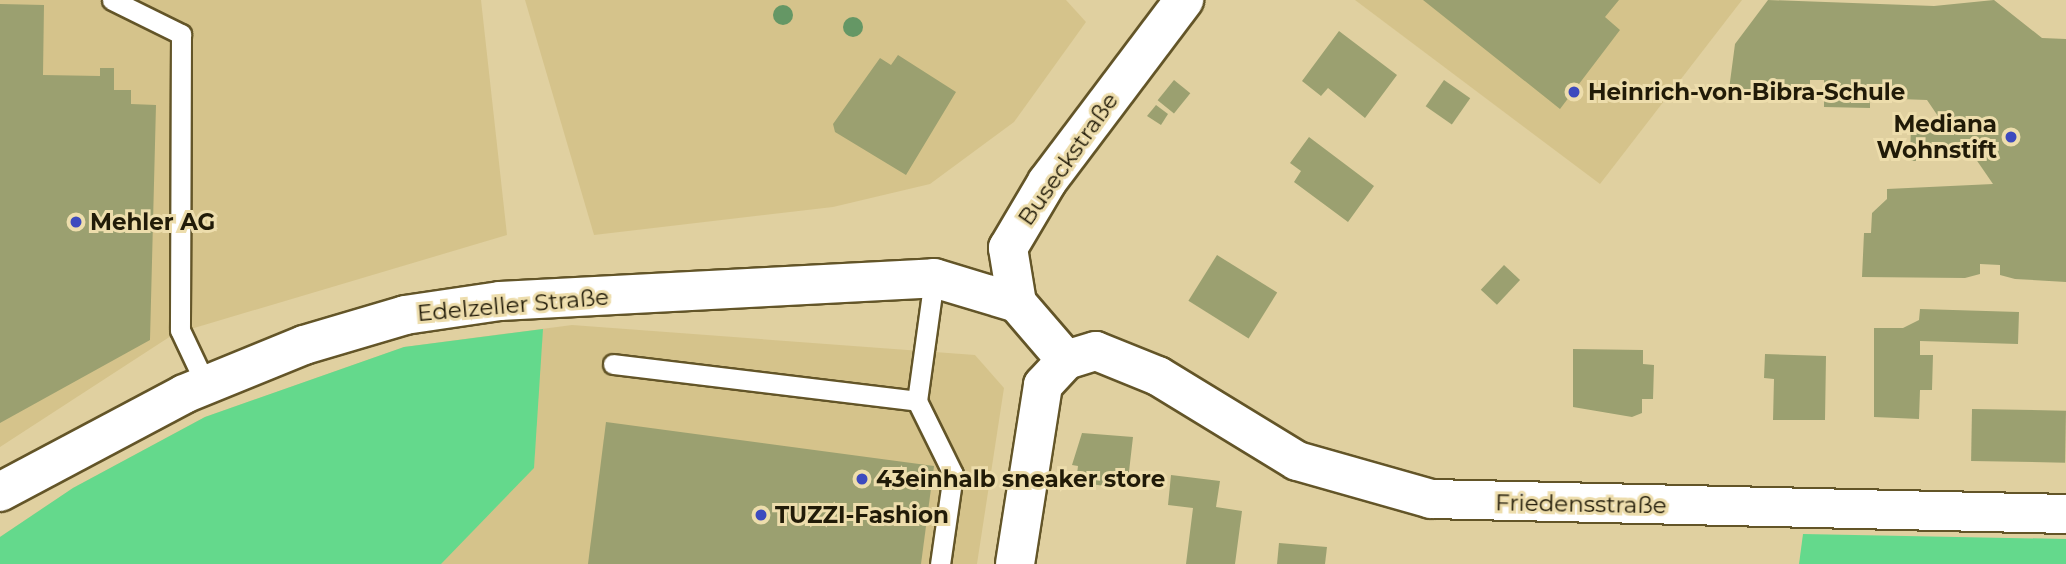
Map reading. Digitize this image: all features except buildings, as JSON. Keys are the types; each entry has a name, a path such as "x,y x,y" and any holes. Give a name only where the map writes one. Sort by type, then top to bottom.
{"street":[{"name":"Buseckstraße","path":"1017,303 1008,248 1016,233 1184,0"},
{"name":"Edelzeller Straße","path":"0,492 206,385 362,326 448,307 934,278 1017,303"},
{"path":"1015,564 1035,413 1043,384 1066,360 1017,303"},
{"name":"Friedensstraße","path":"1066,360 1096,351 1130,362 1297,461 1431,499 2066,514"}],"lane":[{"path":"111,0 181,34 180,330 206,385"},
{"path":"934,278 917,401 953,474 940,564"},
{"path":"613,364 917,401"}],"shaded area":[{"path":"0,0 481,0 507,235 174,334 0,447"},
{"path":"525,0 1066,0 1086,22 1014,122 930,184 833,207 594,235"},
{"name":"Heinrich-von-Bibra-Schule","path":"1355,0 1742,0 1600,184"},
{"path":"572,325 975,355 1004,388 977,564 0,564 0,537 73,488 205,417 404,347"}],"green space":[{"path":"543,329 534,468 441,564 0,564 0,537 73,488 205,417 404,347"},
{"path":"1803,534 2066,539 2066,564 1799,564"}],"place":[{"name":"Heinrich-von-Bibra-Schule","path":"1574,92"},
{"name":"Mediana Wohnstift","path":"2011,137"},
{"name":"Mehler AG","path":"76,222"},
{"name":"43einhalb sneaker store","path":"862,479"},
{"name":"TUZZI-Fashion","path":"761,515"}]}
